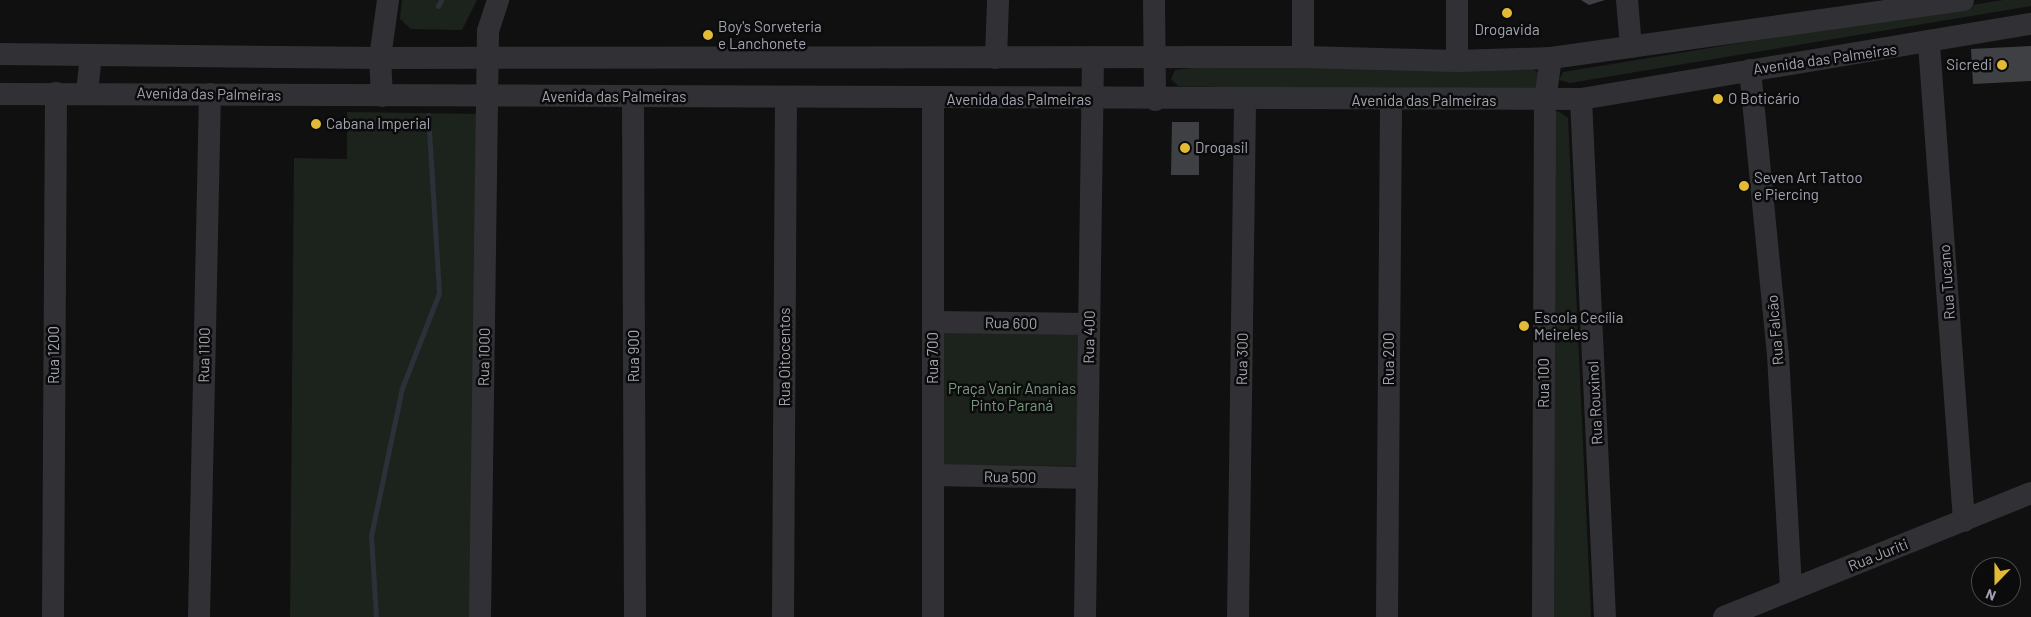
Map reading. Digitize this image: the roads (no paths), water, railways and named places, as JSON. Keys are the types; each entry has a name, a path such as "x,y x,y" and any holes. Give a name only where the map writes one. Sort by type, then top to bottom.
{"street":[{"path":"382,96 380,58 388,0"},
{"name":"Rua 1000","path":"480,617 487,57 488,31 498,0"},
{"path":"996,58 998,0"},
{"path":"1154,0 1155,100"},
{"path":"1303,57 1304,0"},
{"path":"1457,0 1457,61"},
{"path":"1626,0 1632,47"},
{"path":"0,54 380,58 1303,57 1457,61 1551,58 1632,47 1852,8 1962,0"},
{"name":"Avenida das Palmeiras","path":"0,94 633,96 933,100 1391,102 1582,99 1750,70 1929,44 2031,24"},
{"name":"Rua Tucano","path":"1929,44 1964,521"},
{"path":"87,93 91,55"},
{"name":"Rua 400","path":"1085,617 1093,57"},
{"name":"Rua 100","path":"1543,617 1546,100 1551,58"},
{"name":"Rua Falcão","path":"1750,70 1778,355 1791,590"},
{"name":"Rua 1200","path":"53,617 56,93"},
{"name":"Rua 1100","path":"199,617 210,94"},
{"name":"Rua 900","path":"633,96 635,617"},
{"name":"Rua Oitocentos","path":"783,617 786,98"},
{"name":"Rua Rouxinol","path":"1582,99 1605,617"},
{"name":"Rua 700","path":"933,100 933,617"},
{"name":"Rua 300","path":"1238,617 1245,101"},
{"name":"Rua 200","path":"1387,617 1391,102"},
{"name":"Rua 600","path":"933,322 1089,324"},
{"name":"Rua 500","path":"933,475 1087,478"},
{"name":"Rua Juriti","path":"1724,617 2031,493"}],"waterway":[{"path":"438,6 441,0"},
{"path":"376,617 371,536 402,388 439,293 428,115"}],"place":[{"name":"Drogavida","path":"1507,13"},
{"name":"Boy's Sorveteria e Lanchonete","path":"708,35"},
{"name":"Sicredi","path":"2002,65"},
{"name":"O Boticário","path":"1718,99"},
{"name":"Cabana Imperial","path":"316,124"},
{"name":"Drogasil","path":"1185,148"},
{"name":"Seven Art Tattoo e Piercing","path":"1744,186"},
{"name":"Escola Cecília Meireles","path":"1524,326"}],"park label":[{"name":"Praça Vanir Ananias Pinto Paraná","path":"1012,396"}]}
